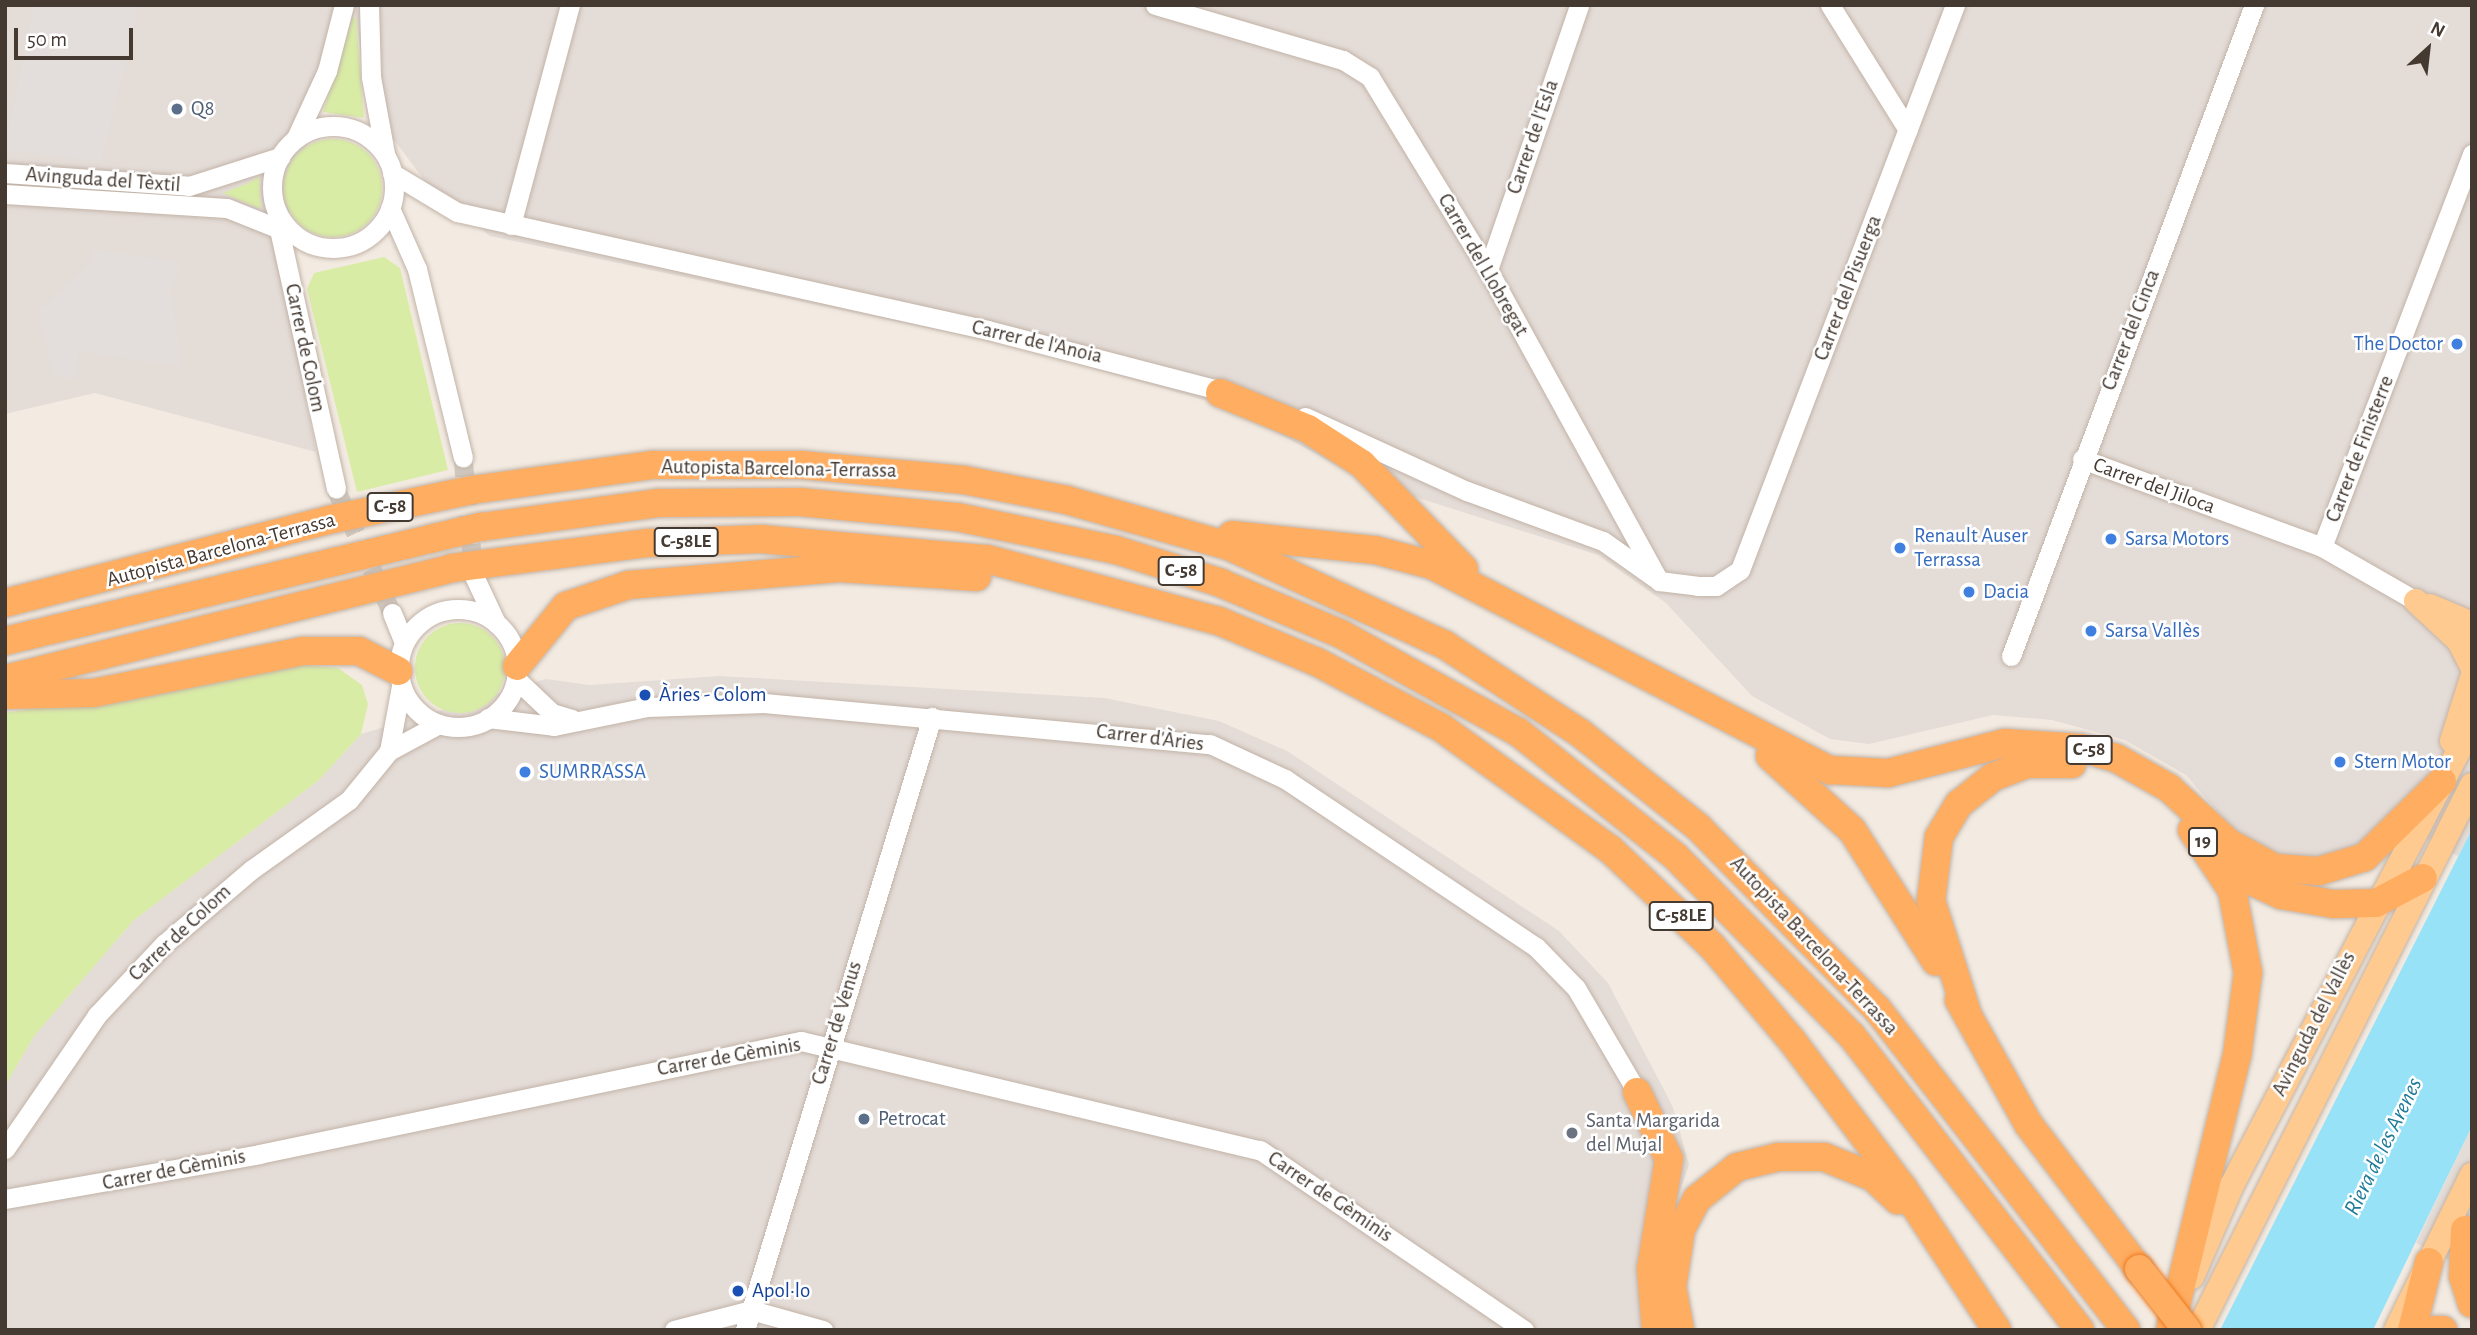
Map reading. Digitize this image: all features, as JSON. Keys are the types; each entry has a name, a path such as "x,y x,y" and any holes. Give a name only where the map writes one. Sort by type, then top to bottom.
{"highway":[{"path":"1220,393 1308,429 1362,464 1442,553 1513,602 1687,699 1784,766 1852,830 1968,1016 2054,1161 2188,1330"},
{"name":"Autopista Barcelona-Terrassa","path":"5,603 94,585 328,520 472,491 653,465 884,469 1067,500 1167,526 1295,572 1445,645 1547,709 1660,795 1773,897 1877,1009 2125,1328"},
{"name":"Autopista Barcelona-Terrassa","path":"5,641 481,527 659,503 800,502 957,517 1116,550 1222,583 1341,634 1518,732 1675,856 1852,1036 2080,1330"},
{"path":"1167,526 1402,555 1513,602"},
{"name":"C-58LE","path":"5,679 499,559 648,543 761,539 872,545 1045,571 1219,621 1359,683 1518,778 1671,905 1800,1051 1997,1330"},
{"path":"516,673 566,606 628,585 839,568 949,574 1110,597 1359,683"},
{"path":"5,695 93,693 303,651 359,651 400,678"},
{"name":"C-58","path":"1687,699 1794,756 1855,773 1923,768 2005,743 2081,748 2154,778 2254,860 2298,871 2335,869 2365,857 2442,781"},
{"name":"19","path":"1968,1016 1942,946 1931,875 1950,815 1993,777 2045,761 2106,773 2168,807 2222,867 2243,927 2246,998 2170,1330"},
{"path":"2222,867 2281,895 2376,903 2423,878"},
{"path":"1637,1092 1669,1159 1651,1269 1656,1330"},
{"path":"1679,1330 1672,1287 1681,1228 1697,1199 1737,1167 1799,1155 1849,1165 1873,1177 1927,1230"},
{"path":"2469,1223 2462,1276 2472,1304"},
{"path":"2413,1330 2429,1262"},
{"path":"2435,1330 2443,1330"}],"main road":[{"path":"2416,601 2469,644"},
{"path":"2442,781 2471,687"},
{"name":"Avinguda del Vallès","path":"2170,1330 2232,1185 2376,903 2472,725"},
{"name":"Avinguda del Vallès","path":"2198,1330 2472,785"},
{"path":"2396,1330 2472,1175"},
{"path":"2413,1330 2469,1223"}],"street":[{"path":"344,5 327,71 296,138 280,157 274,173 275,207 287,237 333,247 357,243 390,208"},
{"path":"369,5 372,93 389,165 390,208 417,269 463,457"},
{"path":"511,225 570,5"},
{"name":"Carrer de l'Esla","path":"1488,270 1579,5"},
{"path":"1830,5 1908,130"},
{"name":"Carrer del Pisuerga","path":"1659,581 1716,586 1740,570 1955,5"},
{"name":"Carrer del Cinca","path":"2011,656 2253,5"},
{"name":"Carrer del Llobregat","path":"1164,6 1343,60 1370,77 1488,270 1659,581"},
{"path":"296,138 324,127 346,128 366,136 389,165"},
{"name":"Carrer de Finisterre","path":"2322,547 2472,154"},
{"name":"Avinguda del Tèxtil","path":"5,173 189,186 280,157"},
{"name":"Carrer de l'Anoia","path":"389,165 442,207 511,225 1013,336 1304,416 1467,491 1603,541 1659,581"},
{"name":"Avinguda del Tèxtil","path":"5,194 235,210 287,237"},
{"name":"Carrer de Colom","path":"287,237 336,489"},
{"name":"Carrer del Jiloca","path":"2082,459 2322,547 2416,601"},
{"path":"474,576 496,623 511,642 516,673 552,713 572,719"},
{"path":"496,623 480,613 445,610 414,627 404,642 400,678 409,702 439,724 488,719 516,673"},
{"path":"392,613 404,642"},
{"name":"Carrer de Colom","path":"389,751 400,678"},
{"name":"Carrer d'Àries","path":"488,719 554,726 572,719 732,702 1161,737 1241,755 1536,947 1576,988 1637,1092"},
{"name":"Carrer de Venus","path":"745,1330 932,717"},
{"name":"Carrer de Colom","path":"5,1149 53,1074 130,979 202,908 349,800 389,751 439,724"},
{"name":"Carrer de Gèminis","path":"5,1199 259,1154 739,1051 802,1041 1260,1150 1524,1330"},
{"path":"674,1330 751,1310 823,1330"}],"shaded area":[{"path":"5,5 2472,5 2472,829 2458,856 2394,821 2358,852 2318,860 2272,854 2233,830 2186,775 2125,740 2052,720 1993,715 1869,744 1830,739 1752,696 1666,603 1598,555 1368,482 1229,407 1017,347 490,236 430,188 369,106 355,15 295,176 281,272 316,452 95,393 5,414"},
{"path":"34,5 139,5 101,161 5,150"},
{"path":"93,249 180,263 170,290 182,367 78,351 77,378 54,377 38,311 90,264"},
{"path":"719,676 1104,698 1219,721 1287,751 1559,931 1608,983 1673,1107 1689,1165 1671,1217 1668,1330 5,1330 5,1086 34,1036 134,920 319,780 361,734 546,679 590,685"},
{"path":"2472,1126 2472,1272 2416,1243"}],"green space":[{"path":"353,17 356,18 364,118 323,112"},
{"path":"333,139 352,143 367,154 378,169 382,188 378,207 367,222 352,233 333,237 314,233 299,222 288,207 284,188 288,169 299,154 314,143"},
{"path":"259,177 261,209 223,193 246,184"},
{"path":"384,257 400,268 448,470 357,492 307,289 314,273"},
{"path":"460,623 477,626 492,636 502,651 505,668 502,685 492,700 477,710 460,713 443,710 428,700 418,685 415,668 418,651 428,636 443,626"},
{"path":"302,665 338,668 362,685 368,704 361,734 319,780 134,920 34,1036 5,1086 5,713"}],"water":[{"name":"Riera de les Arenes","path":"2472,829 2472,1126 2373,1330 2220,1330"}],"tunnel":[{"path":"463,457 474,576"},
{"path":"336,489 392,613"}],"place":[{"name":"Q8","path":"177,109"},
{"name":"The Doctor","path":"2457,344"},
{"name":"Sarsa Motors","path":"2111,539"},
{"name":"Renault Auser Terrassa","path":"1900,548"},
{"name":"Dacia","path":"1969,592"},
{"name":"Sarsa Vallès","path":"2091,631"},
{"name":"Àries - Colom","path":"645,695"},
{"name":"Stern Motor","path":"2340,762"},
{"name":"SUMRRASSA","path":"525,772"},
{"name":"Petrocat","path":"864,1119"},
{"name":"Santa Margarida del Mujal","path":"1572,1133"},
{"name":"Apol·lo","path":"738,1291"}]}
